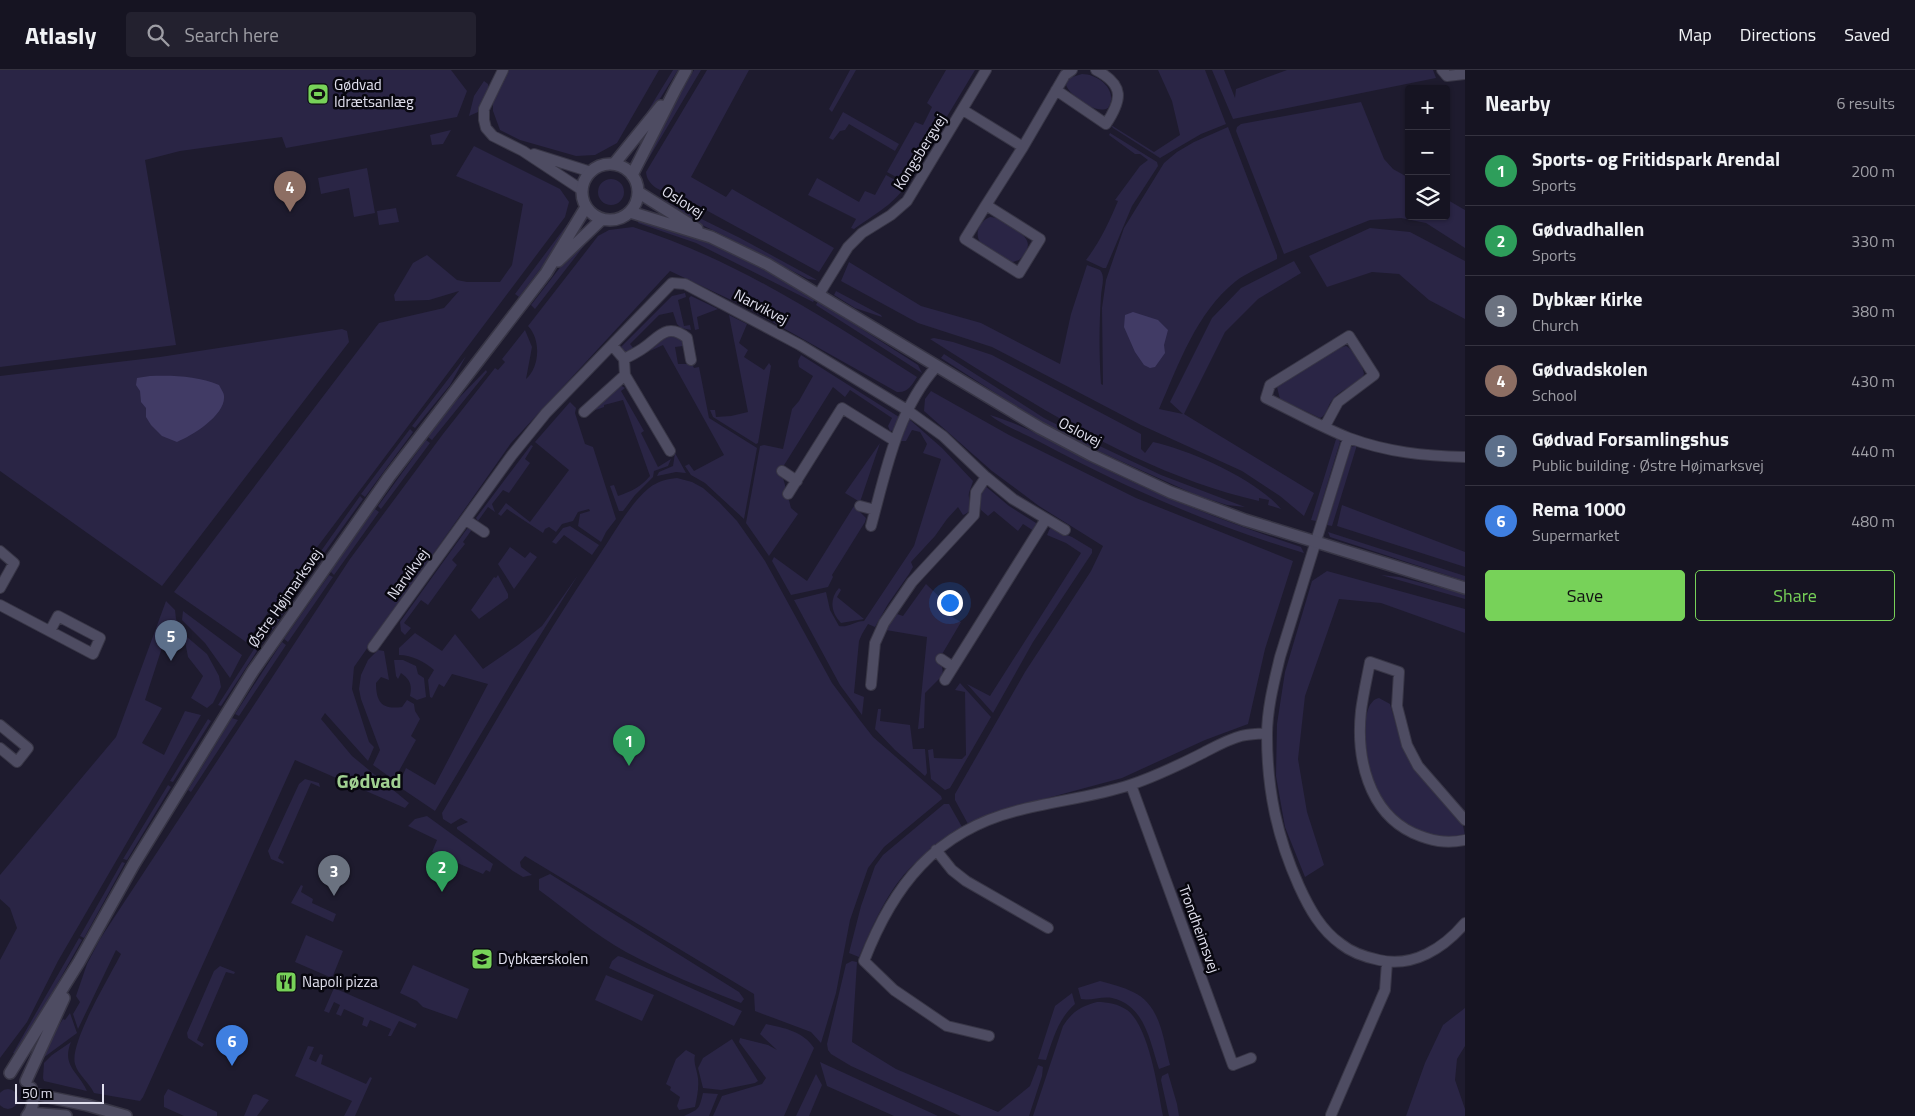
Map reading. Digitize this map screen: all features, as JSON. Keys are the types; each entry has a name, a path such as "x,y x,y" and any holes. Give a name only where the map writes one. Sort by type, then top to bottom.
{"street":[{"path":"503,70 484,108 486,128 493,136 523,151 582,190"},
{"path":"632,175 686,70"},
{"name":"Kongsbergvej","path":"819,294 848,247 862,233 891,215 907,201 986,70"},
{"path":"986,205 1040,240 1018,273 965,239 986,205 1023,147 1065,75 1072,70"},
{"path":"1056,90 1106,124 1117,108 1119,96 1114,83 1105,74 1096,70"},
{"path":"1442,70 1447,76 1465,74"},
{"path":"614,164 675,90"},
{"name":"Kongsbergvej","path":"963,110 1023,147"},
{"path":"523,151 591,172"},
{"path":"606,164 614,164 624,168 637,183 636,203 630,212 622,218 602,219 586,207 582,190 585,180 591,172 606,164"},
{"name":"Oslovej","path":"638,192 711,237 767,264 819,294 936,367 1040,428 1091,455 1170,492 1245,520 1465,588"},
{"name":"Østre Højmarksvej","path":"5,1074 79,962 134,864 243,686 280,630 405,456 546,273 586,207"},
{"name":"Oslovej","path":"630,212 711,237"},
{"name":"Østre Højmarksvej","path":"546,273 602,219"},
{"name":"Narvikvej","path":"373,647 512,455 546,413 672,283 684,284 800,345 907,410 943,436 986,477 1013,499 1065,530"},
{"path":"624,359 643,349 660,333 669,331 681,332 687,338 691,360"},
{"path":"1325,426 1338,402 1374,375 1349,336 1270,385 1266,398 1348,438 1390,450 1424,456 1465,457"},
{"path":"612,345 624,359 625,375 670,451"},
{"path":"871,526 895,441 907,410 925,379 936,367"},
{"path":"584,412 625,375"},
{"path":"788,494 842,408 895,441"},
{"path":"1348,438 1280,657 1272,692 1267,734 1268,775 1274,814 1286,856 1308,905 1323,927 1340,944 1359,956 1387,962 1411,960 1430,953 1453,938 1465,923"},
{"path":"782,471 797,481"},
{"path":"871,685 875,643 884,623 912,582 974,515 976,492 986,477"},
{"path":"860,506 875,510"},
{"path":"466,520 484,532"},
{"path":"945,680 1046,520"},
{"path":"0,551 14,563 0,588"},
{"path":"0,605 93,654 100,638 58,616 50,631"},
{"path":"941,659 953,667"},
{"path":"1465,820 1418,766 1407,745 1397,706 1399,672 1370,662 1361,713 1362,757 1368,784 1383,810 1405,829 1427,840 1451,843 1465,840"},
{"path":"0,725 28,748 17,762 0,748"},
{"path":"990,1036 947,1026 894,990 864,961 877,928 894,897 911,875 936,850 968,830 993,818 1016,811 1089,797 1131,785 1241,736 1267,734"},
{"name":"Trondheimsvej","path":"1131,785 1233,1065 1251,1058"},
{"path":"936,850 952,870 966,880 1048,928"},
{"name":"Østre Højmarksvej","path":"26,1081 79,962"},
{"path":"1331,1115 1385,990 1387,962"},
{"path":"5,1074 21,1077 26,1081 33,1094 28,1114 66,1116"},
{"path":"33,1094 87,1105 126,1116"}],"shaded area":[{"path":"0,70 451,70 467,91 457,117 286,148 282,137 180,151 145,160 176,345 0,367"},
{"path":"509,70 659,70 617,143 595,155 576,156 520,140 500,130 493,111 493,102"},
{"path":"673,70 678,70 641,129 638,127"},
{"path":"694,70 701,70 643,168 668,114"},
{"path":"707,70 749,70 691,177 726,197 732,189 834,248 819,272 673,192 659,190 649,181 646,172"},
{"path":"850,70 856,70 832,112 829,109"},
{"path":"946,70 975,70 907,183 887,172 915,122 923,125 932,107 927,103"},
{"path":"1158,70 1205,70 1226,124 1201,134 1160,158 1111,125 1154,152 1180,135 1172,101"},
{"path":"1212,70 1224,70 1235,98 1236,89 1287,70 1433,70 1436,78 1233,119"},
{"path":"1082,74 1095,77 1106,85 1111,96 1108,108 1097,109 1090,107 1068,89 1066,85 1069,78"},
{"path":"484,81 488,84 489,88 478,112 469,116 474,96"},
{"path":"1361,102 1384,159 1393,169 1405,176 1405,219 1370,220 1284,254 1236,131 1237,127 1241,124"},
{"path":"843,112 899,144 895,151 849,124 833,140 829,138"},
{"path":"1228,127 1277,259 1236,281 1210,308 1190,340 1159,409 1183,414 1170,402 1212,318 1241,288 1294,261 1301,273 1258,299 1225,332 1184,414 1314,493 1304,516 1280,496 1242,471 1141,425 992,347 918,323 841,281 849,262 921,306 981,323 1060,364 1071,314 1087,265 1100,270 1103,279 1100,308 1100,362 1101,384 1103,385 1102,308 1106,280 1124,228 1164,163 1177,152 1194,142"},
{"path":"451,130 443,144 432,145 430,135"},
{"path":"1110,133 1157,162 1158,166 1132,206 1106,268 1103,268 1086,260 1108,224 1118,201 1115,200 1140,166 1148,160 1140,154 1135,154 1109,135"},
{"path":"474,146 560,189 569,202 565,217 246,642 174,592 379,323 444,308 459,291 429,300 395,301 394,295 413,263 427,255 457,280 467,282 500,282 512,265 523,204 456,176"},
{"path":"367,168 375,213 354,217 349,188 321,194 318,178"},
{"path":"886,175 906,186 888,205 854,229 851,228 856,219 808,195 817,178 859,202 865,191 875,195"},
{"path":"611,179 620,183 624,192 620,201 611,205 602,201 598,192 602,183"},
{"path":"651,194 740,238 817,280 808,279 681,215"},
{"path":"1450,201 1465,210 1465,248 1426,223 1411,220 1450,220"},
{"path":"396,208 399,222 379,225 377,211"},
{"path":"575,214 556,248 519,297 515,294"},
{"path":"990,217 1002,221 1026,239 1028,243 1025,254 1019,260 1010,263 980,242 978,238 979,227 983,221"},
{"path":"639,219 687,234 726,250 815,299 813,302 696,243 638,223"},
{"path":"633,227 708,256 745,274 815,313 917,377 907,390 897,392 746,307 670,271 511,443 354,667 352,689 369,742 374,747 368,761 325,713 321,719 352,756 409,803 405,808 295,760 143,1097 140,1101 94,1093 76,1068 75,1054 84,1026 121,954 116,950 78,1029 73,1014 80,1002 76,996 87,964 100,939 350,559 443,434 495,368 498,370 505,362 502,359 525,330 532,347 526,379 531,374 536,360 537,345 528,326 598,236 609,230"},
{"path":"1370,228 1410,232 1465,261 1465,319 1429,300 1399,274 1372,272 1327,287 1309,256"},
{"path":"597,229 535,309 531,305 569,256"},
{"path":"836,291 882,317 855,308 834,295"},
{"path":"685,293 686,297 678,300 684,326 690,325 691,330 681,328 677,324 673,312 659,315 630,344 634,349 630,352 621,350 620,348 672,296"},
{"path":"691,296 718,309 697,317 699,329 695,330 689,298"},
{"path":"818,301 918,365 922,373 816,305"},
{"path":"1133,312 1158,320 1168,330 1164,345 1165,353 1155,367 1150,368 1144,365 1135,352 1124,327 1125,315"},
{"path":"729,315 747,324 739,343 748,350 744,357 764,370 769,363 771,366 758,443 756,444 713,417 710,410 715,410 716,417 748,412"},
{"path":"342,329 347,331 349,342 162,586 0,471 0,376 160,357"},
{"path":"667,336 681,336 684,343 683,346 675,347 678,364 692,364 694,368 699,367 709,418 757,448 744,519 705,483 691,475 685,466 689,464 694,471 724,455 663,345 650,351"},
{"path":"934,338 953,342 992,355 1141,434 1141,449 1145,453 1153,442 1185,452 1222,468 1256,487 1281,509 1268,505 1269,500 1259,498 1259,501 1215,489 1130,455 1088,434 1007,388 930,339"},
{"path":"1346,346 1358,358 1364,374 1358,381 1336,395 1323,417 1320,418 1280,399 1277,387 1335,349"},
{"path":"944,354 1044,418 1087,440 1161,475 1245,507 1227,505 1196,495 1094,449 1042,423 941,358"},
{"path":"801,355 899,417 895,430 890,431 888,426 892,418 850,390 845,397 833,387 781,470 791,508 798,514 769,556 746,523 760,446 764,445 783,449 792,409 799,401 813,376 799,367 798,361"},
{"path":"466,356 450,385 415,428 412,426"},
{"path":"486,370 487,372 432,440 428,437 454,403"},
{"path":"150,376 185,377 211,382 219,385 224,395 223,403 220,410 207,424 177,442 162,436 146,417 146,408 141,402 140,391 136,385 137,378"},
{"path":"620,385 625,388 621,391 644,431 641,433 658,467 671,459 668,466 654,471 653,477 635,495 623,511 619,511 610,486 614,485 618,496 636,488 650,476 623,400 604,405 604,407 590,412"},
{"path":"931,391 1009,435 1136,498 1293,561 1265,649 1248,724 1205,740 1122,778 999,811 968,824 955,800 955,794 1025,672 1091,571 1103,546 1039,506 992,471 924,411 925,399"},
{"path":"570,402 576,408 575,413 585,444 593,447 616,519 601,542 578,526 580,514 590,511 589,509 578,512 573,521 562,524 556,532 549,527 543,533 507,509 501,516 498,514 506,503 530,522 569,470 535,442"},
{"path":"990,415 1025,428 1124,478 1167,497 1301,547 1304,553 1236,531 1136,490 1007,426"},
{"path":"909,419 942,448 973,481 969,493 971,508 963,515 958,507 947,519 935,536 911,562 913,567 875,627 868,624 862,634 859,641 854,693 864,697 862,715 840,685 794,600 826,592 830,610 839,626 864,621 914,546 941,459 923,453 927,444 920,432 912,430 906,441 901,441"},
{"path":"410,429 413,432 365,497 361,494"},
{"path":"1337,436 1340,442 1316,521 1311,520"},
{"path":"426,440 430,443 381,509 378,506"},
{"path":"880,443 860,502 845,493"},
{"path":"531,445 533,446 525,459 530,463 509,493 503,490 492,504 495,512 488,507 478,521 476,518"},
{"path":"1357,445 1332,526 1327,525 1351,447"},
{"path":"675,453 686,473 676,472 657,476 659,472 673,466"},
{"path":"677,478 692,482 703,488 737,521 765,561 832,683 873,737 941,796 942,799 884,847 868,868 850,920 836,993 821,1043 811,1032 755,1011 754,994 525,856 520,862 521,867 532,875 523,877 513,871 457,829 457,827 468,822 461,818 451,824 443,819 442,813 519,682 558,618 623,519 642,494 649,488 663,481"},
{"path":"984,485 1009,506 1036,523 1037,526 1034,531 1023,524 1018,531 994,511 988,516 981,510 979,497"},
{"path":"360,496 363,499 317,563 314,561"},
{"path":"1342,505 1465,552 1465,567 1337,526"},
{"path":"854,506 866,518 865,522 832,575 833,577 828,587 791,595 772,561 774,557 807,581"},
{"path":"375,509 379,512 334,575 330,571"},
{"path":"469,526 473,528 463,542 465,544 452,560 457,565 428,605 421,600 404,623 411,628 405,635 401,631 400,622"},
{"path":"570,526 599,545 592,555 564,535 556,544 552,542 563,528"},
{"path":"1050,528 1072,537 1092,549 1092,553 1033,642 993,713 967,684 990,696 1081,553 1066,543 1047,535"},
{"path":"1328,532 1465,576 1465,581 1330,537"},
{"path":"510,547 525,558 530,552 537,557 514,589 498,564"},
{"path":"312,564 315,566 271,632 267,630"},
{"path":"1327,571 1465,609 1465,633 1381,603 1339,599 1305,696 1298,759 1307,812 1324,865 1305,877 1285,827 1276,776 1277,724 1285,672 1312,581"},
{"path":"329,575 333,577 288,642 284,639"},
{"path":"498,575 508,594 508,598 479,619 471,610 494,577 496,578"},
{"path":"578,575 435,811 398,786 406,768 435,785 488,684 452,674 444,687 439,684 432,698 430,697 428,680 434,670 427,664 409,656 399,655 399,648 415,633 442,651 455,634 483,669 542,626"},
{"path":"1381,575 1399,577 1465,594 1465,599"},
{"path":"926,584 951,608 947,614 961,622 938,661 942,666 943,675 925,693 924,728 918,729 927,637 886,630 894,613 903,616"},
{"path":"839,588 841,590 837,597 864,619 841,623 835,615 832,606"},
{"path":"166,601 175,610 176,619 187,637 207,654 219,676 221,687 213,703 207,708 191,698 203,676 188,657 185,641 168,629 145,700 162,708 142,743 164,755 185,711 201,715 58,961 27,1022 0,1058 0,960 17,928 10,908 0,899 0,875 116,737"},
{"path":"183,611 242,655 230,678 205,643 182,620"},
{"path":"265,632 268,634 221,706 218,705"},
{"path":"282,642 286,645 239,716 235,714"},
{"path":"378,650 384,651 389,680 381,677 376,683 379,700 385,706 395,708 402,707 407,700 414,704 415,711 420,719 411,736 416,740 394,780 373,765 380,750 359,689 361,675 368,660"},
{"path":"394,660 403,660 416,666 418,674 424,678 426,697 417,700 410,696 410,683 401,673 398,679"},
{"path":"960,683 991,717 950,788 945,790 931,779 928,750 933,749 934,758 962,759 966,755 965,692 955,690"},
{"path":"1379,698 1390,704 1401,742 1411,762 1463,825 1465,836 1442,837 1412,828 1395,815 1379,798 1370,773 1365,726 1371,703"},
{"path":"878,709 881,709 880,721 910,725 913,749 925,749 927,773 925,776 895,750 875,729"},
{"path":"232,718 238,720 191,792 188,790"},
{"path":"208,719 211,721 173,782 170,781"},
{"path":"305,779 319,783 320,787 311,783 278,858 284,862 283,864 271,859 268,851 299,784"},
{"path":"168,785 171,787 127,860 123,859"},
{"path":"944,804 949,804 962,827 925,855 904,875 882,908 859,957 849,953 861,906 875,866 883,855"},
{"path":"427,816 493,864 490,872 486,870 483,874 432,852 437,840 408,826 415,819"},
{"path":"122,862 125,863 84,938 80,936"},
{"path":"550,874 739,992 744,999 741,1003 697,986 615,945 539,890 539,879"},
{"path":"301,885 303,886 301,892 313,899 312,903 336,914 333,922 291,903"},
{"path":"306,935 343,951 332,978 295,962"},
{"path":"79,938 82,940 17,1055 13,1053"},
{"path":"618,956 742,1011 734,1026 609,968 612,961"},
{"path":"852,961 857,962 852,1042 896,1069 998,1112 1030,1086 1038,1065 1043,1067 1042,1076 1029,1116 961,1116 851,1066 831,1054 827,1044 846,964"},
{"path":"413,965 469,989 457,1019 423,1007 417,1001 400,993"},
{"path":"220,966 235,972 234,974 226,972 197,1040 204,1044 202,1047 188,1038 187,1033 214,971"},
{"path":"606,975 654,995 642,1021 595,1000"},
{"path":"1100,981 1133,992 1150,1005 1163,1034 1170,1065 1159,1069 1149,1037 1139,1016 1132,1008 1112,998 1081,999 1078,988"},
{"path":"334,988 417,1024 415,1028 399,1021 391,1036 388,1036 391,1029 370,1020 367,1027 362,1025 364,1018 344,1009 341,1016 336,1014 340,1005 334,1002 329,1013 324,1011"},
{"path":"1072,993 1075,1004 1060,1023 1046,1060 1038,1059 1055,1006"},
{"path":"1097,1002 1120,1006 1135,1018 1147,1044 1163,1116 1033,1116 1063,1026 1077,1010"},
{"path":"1465,1008 1465,1046 1457,1059 1455,1080 1465,1109 1465,1116 1406,1116 1425,1063 1443,1025"},
{"path":"70,1013 77,1033 43,1058 46,1045 63,1019 65,1020"},
{"path":"766,1024 799,1034 810,1042 814,1048 784,1116 713,1116 722,1096 762,1084 766,1078 739,1042 740,1038 768,1045 777,1050 760,1034"},
{"path":"732,1039 758,1081 721,1090 703,1088 698,1068 703,1058"},
{"path":"71,1042 68,1057 72,1068 87,1091 44,1081 43,1078 44,1063"},
{"path":"308,1046 314,1047 309,1059 316,1062 320,1054 323,1055 321,1064 366,1084 370,1077 372,1078 355,1116 344,1116 352,1101 295,1076"},
{"path":"686,1050 695,1055 698,1092 695,1107 679,1110 677,1106 680,1097 670,1090 671,1087 666,1084 676,1059"},
{"path":"820,1062 938,1116 894,1116 827,1086"},
{"path":"1168,1073 1179,1116 1169,1116 1161,1080 1162,1076"},
{"path":"816,1074 822,1085 809,1116 796,1116"},
{"path":"168,1089 217,1112 217,1116 184,1116 164,1107 164,1096"},
{"path":"4,1090 12,1090 17,1095 17,1103 12,1108 4,1108 -1,1103 -1,1095"},
{"path":"703,1093 718,1094 709,1116 684,1116 698,1108"},
{"path":"256,1094 269,1100 257,1116 244,1116 253,1095"}],"place":[{"name":"Gødvad Idrætsanlæg","path":"318,94"},
{"name":"Gødvadskolen","path":"290,212"},
{"name":"Gødvad Forsamlingshus","path":"171,661"},
{"name":"Sports- og Fritidspark Arendal","path":"629,766"},
{"name":"Gødvadhallen","path":"442,892"},
{"name":"Dybkær Kirke","path":"334,896"},
{"name":"Dybkærskolen","path":"482,959"},
{"name":"Napoli pizza","path":"286,982"},
{"name":"Rema 1000","path":"232,1066"}],"district":[{"name":"Gødvad","path":"369,781"}]}
